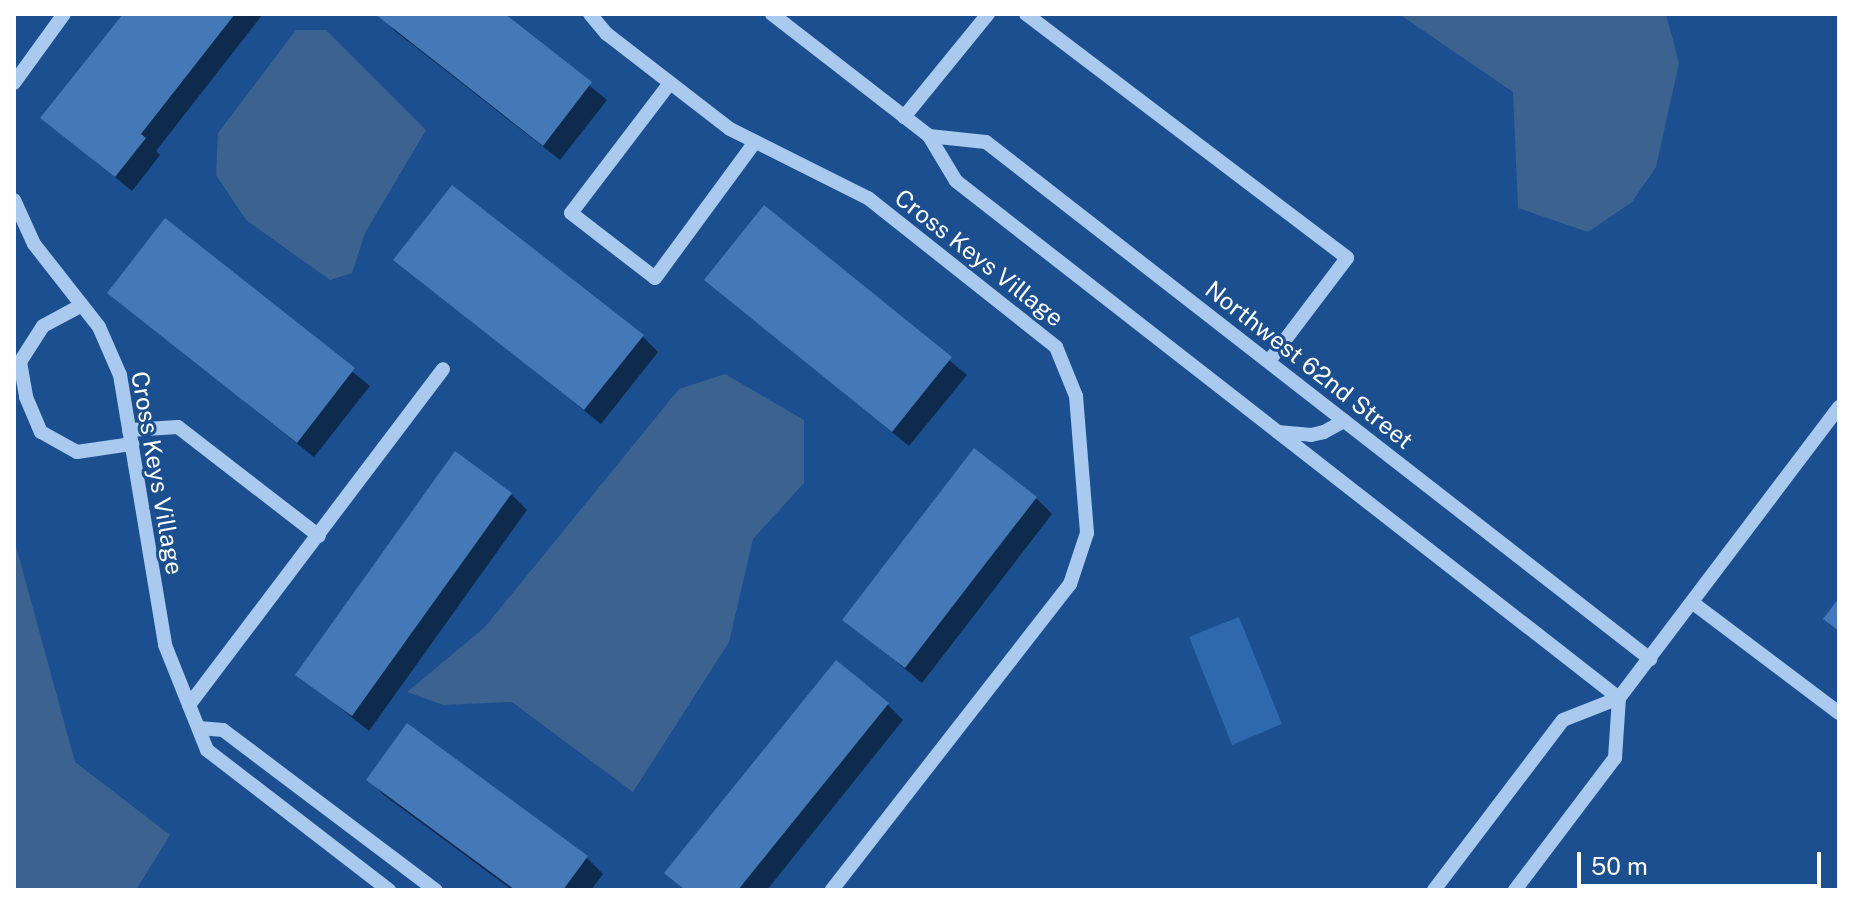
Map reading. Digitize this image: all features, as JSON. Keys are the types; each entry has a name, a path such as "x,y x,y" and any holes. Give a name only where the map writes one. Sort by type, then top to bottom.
{"street":[{"path":"14,83 64,14"},
{"name":"Cross Keys Village","path":"590,14 607,34 730,129 868,198 1056,347 1076,396 1087,533 1070,584 832,890"},
{"path":"772,14 929,136 956,181 1619,698"},
{"path":"904,117 988,14"},
{"path":"1026,14 1347,258 1269,361"},
{"path":"670,83 571,213 655,278 755,142"},
{"name":"Northwest 62nd Street","path":"929,136 986,142 1650,659"},
{"name":"Cross Keys Village","path":"14,200 34,244 99,327 120,375 165,645 207,750 389,890"},
{"path":"82,305 43,326 20,362 26,397 41,432 77,452 178,427 319,536"},
{"path":"189,705 443,369"},
{"path":"1434,890 1563,720 1619,698 1839,407"},
{"path":"1278,432 1311,435 1344,421"},
{"path":"1693,603 1839,713"},
{"path":"1515,890 1615,758 1619,698"},
{"path":"199,728 223,730 435,890"}],"shaded area":[{"path":"1399,14 1666,14 1679,63 1656,167 1632,202 1588,232 1518,208 1513,92"},
{"path":"296,30 326,30 426,130 365,233 352,273 330,280 246,220 216,175 218,133"},
{"path":"725,374 804,420 804,483 753,539 729,642 633,792 512,702 443,705 407,692 485,627 679,389"},
{"path":"14,539 75,762 170,835 136,890 14,890"},
{"path":"1239,617 1282,724 1232,745 1189,637"}],"building":[{"path":"123,14 235,14 141,134 146,138 115,177 40,118"},
{"path":"375,14 505,14 592,82 543,146"},
{"path":"452,185 644,335 584,410 393,260"},
{"path":"764,205 952,357 892,432 704,280"},
{"path":"165,218 355,368 297,443 107,293"},
{"path":"974,448 1037,497 905,668 842,620"},
{"path":"455,451 512,493 352,716 295,675"},
{"path":"1839,598 1839,631 1823,619"},
{"path":"836,660 889,703 738,890 685,890 664,873"},
{"path":"407,723 588,856 563,890 515,890 366,780"}]}
